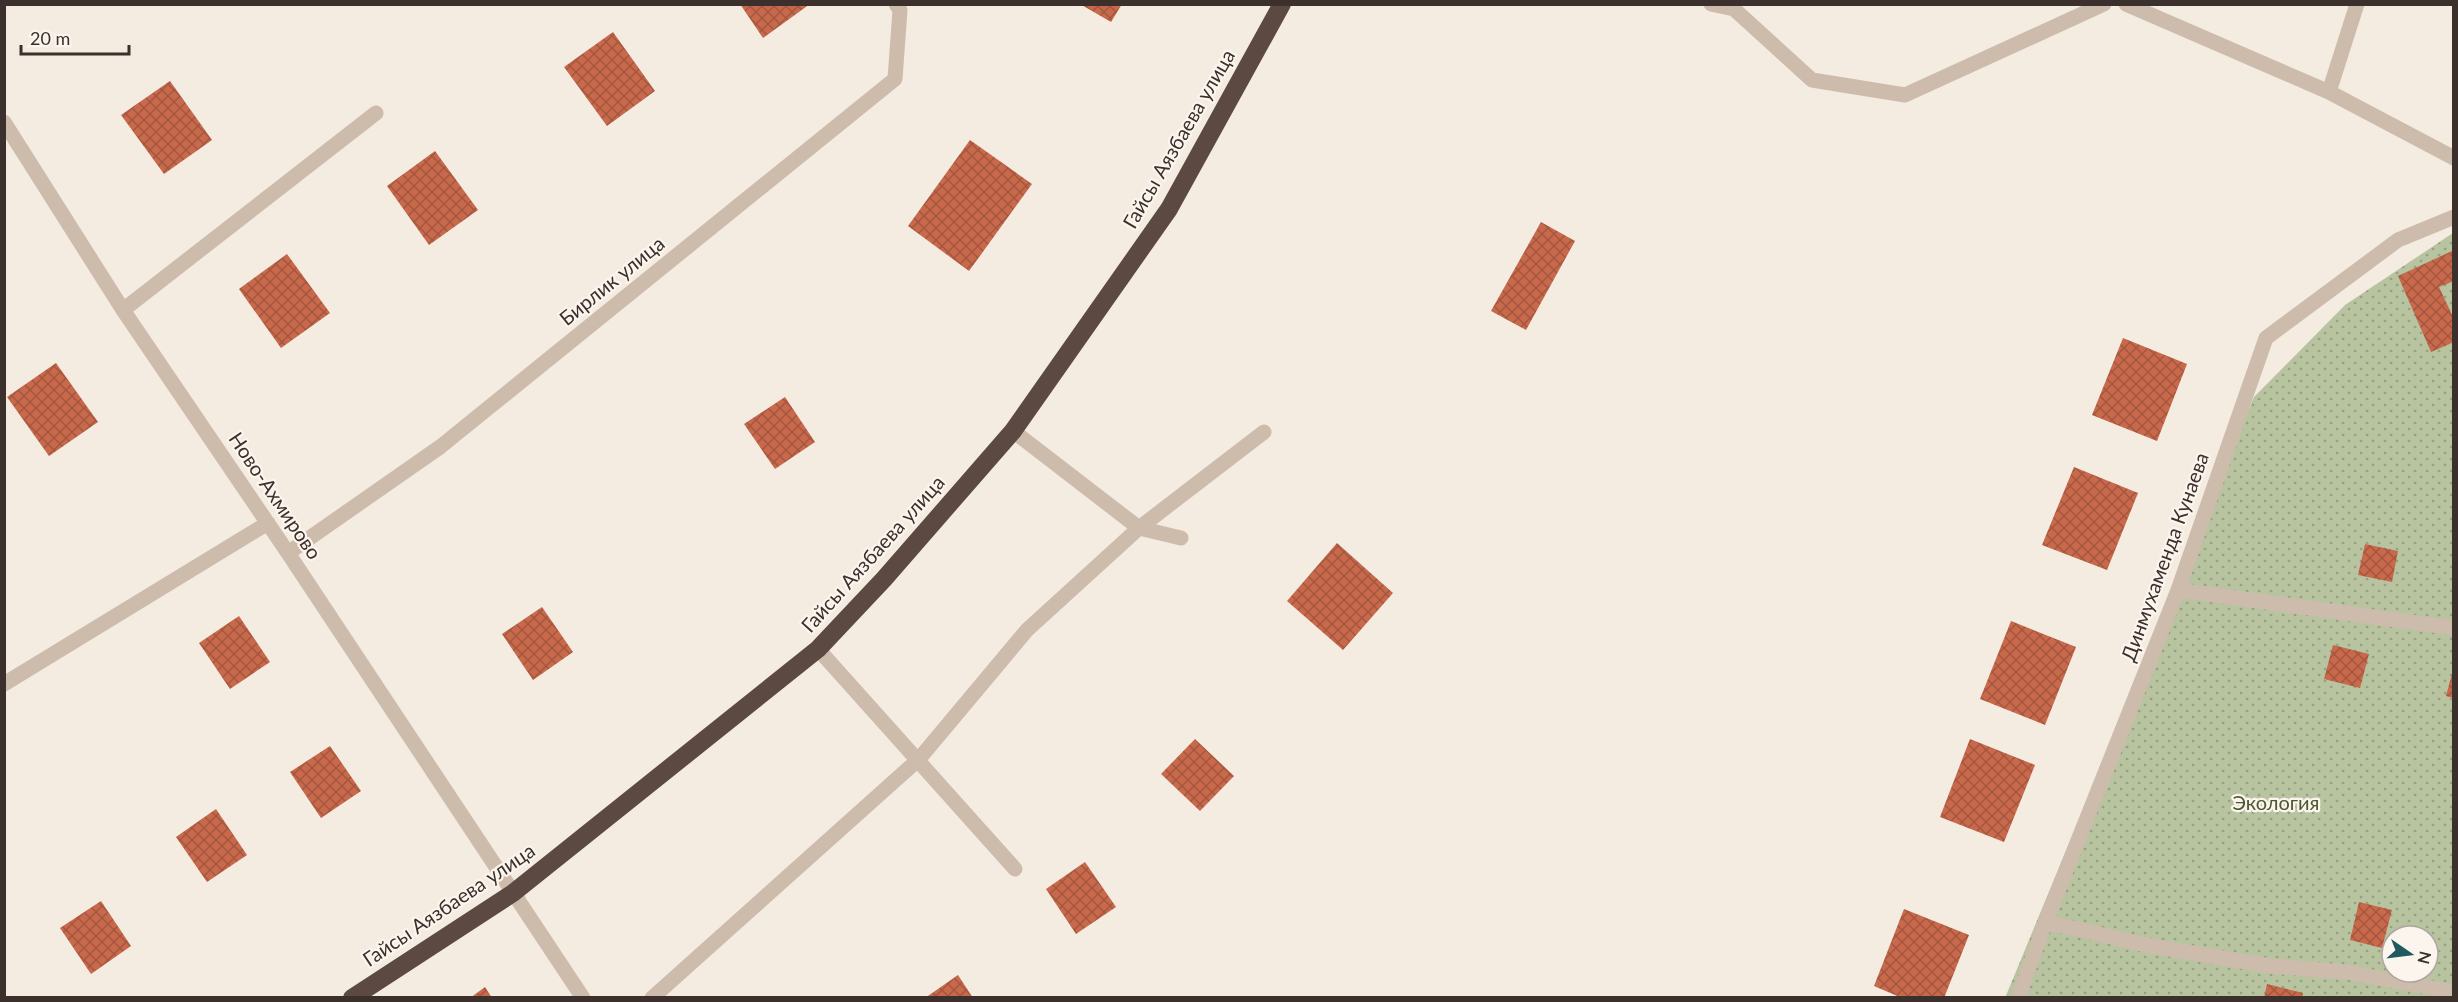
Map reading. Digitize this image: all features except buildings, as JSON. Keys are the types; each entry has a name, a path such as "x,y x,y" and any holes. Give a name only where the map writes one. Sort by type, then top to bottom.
{"highway":[{"name":"Гайсы Аязбаева улица","path":"352,998 513,893 818,649 884,579 1012,431 1169,210 1282,4"}],"street":[{"name":"Бирлик улица","path":"288,553 440,447 895,79 900,10 896,4"},
{"path":"1711,4 1734,9 1812,80 1905,94 2104,4"},
{"path":"2126,4 2329,92 2454,159"},
{"path":"2329,92 2357,4"},
{"path":"123,310 376,113"},
{"name":"Ново-Ахмирово","path":"4,122 123,310 268,523 583,998"},
{"name":"Динмухаменда Кунаева","path":"2018,998 2045,923 2178,590 2266,338 2398,240 2454,217"},
{"path":"1012,431 1139,528 1181,538"},
{"path":"652,998 919,759 1028,630 1139,528 1264,432"},
{"path":"4,684 268,523"},
{"path":"2178,590 2454,628"},
{"path":"818,649 919,759 1015,869"},
{"path":"2045,923 2145,945 2270,966 2346,972 2454,992"}],"green space":[{"name":"Экология","path":"2453,233 2453,997 2005,998 2254,397 2345,305"}]}
